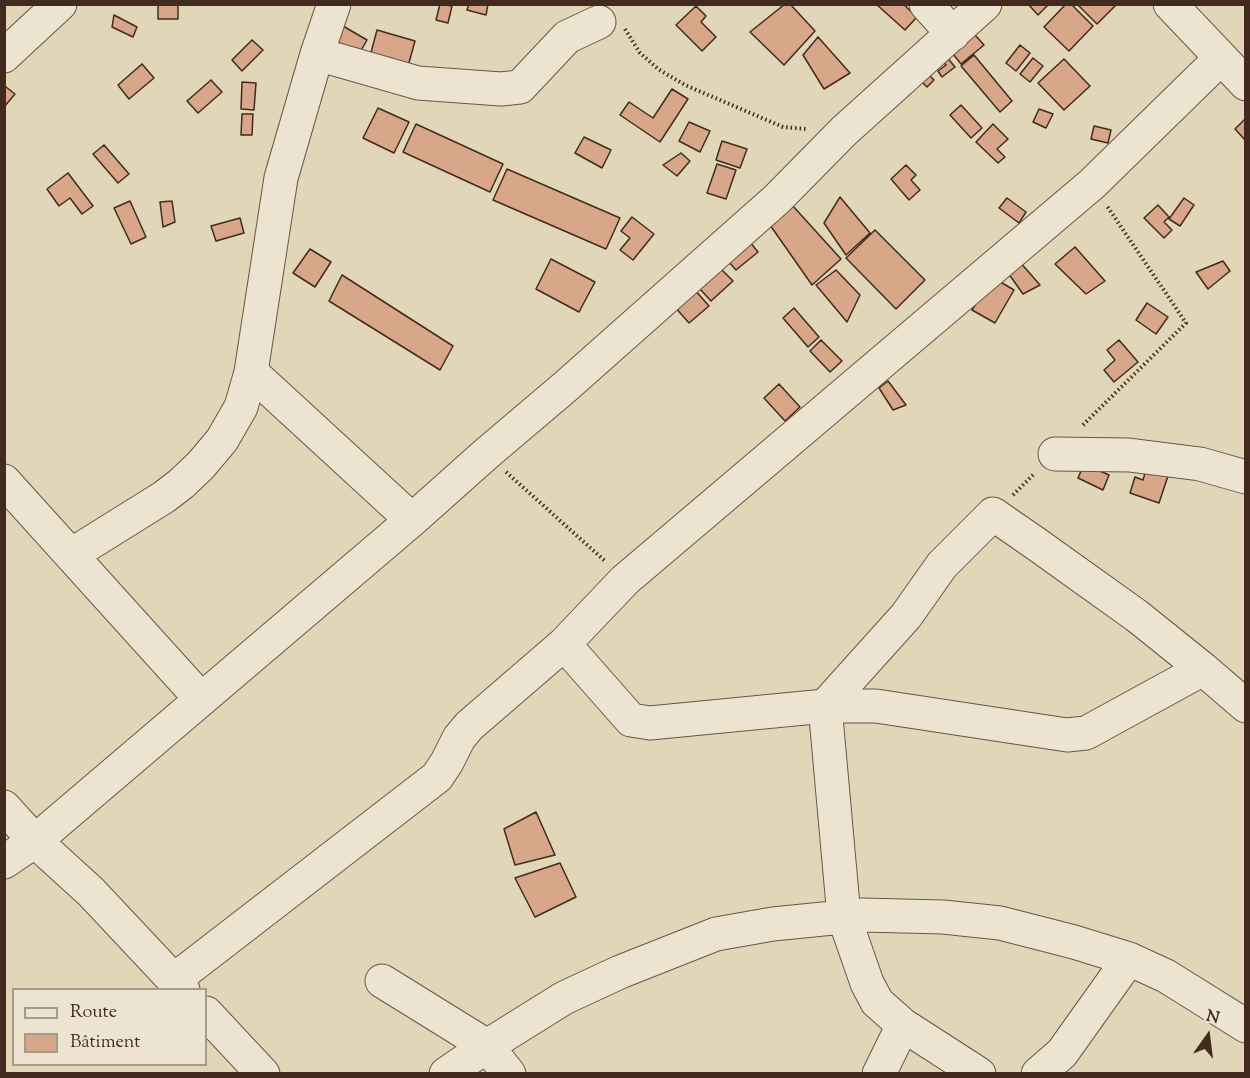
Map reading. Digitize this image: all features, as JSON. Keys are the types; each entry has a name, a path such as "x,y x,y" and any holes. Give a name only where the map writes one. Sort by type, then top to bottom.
{"street":[{"path":"4,56 60,4"},
{"path":"71,555 181,484 222,440 241,407 251,372 281,178 334,4"},
{"path":"926,4 953,33"},
{"path":"4,862 35,841 565,387 777,199 844,131 986,4"},
{"path":"1170,4 1245,84"},
{"path":"317,54 418,83 501,89 520,87 567,37 599,22"},
{"path":"4,807 35,841 91,892 178,985 437,777 459,738 470,726 564,644 625,580 1092,184 1221,57"},
{"path":"251,372 412,520"},
{"path":"1054,454 1129,455 1200,464 1245,477"},
{"path":"4,480 201,699"},
{"path":"979,1074 903,1025 877,1002 867,983 844,917 825,706 906,616 942,565 993,514 1127,610 1203,669 1245,706"},
{"path":"564,644 631,720 650,723 825,706 876,705 1067,735 1086,733 1203,669"},
{"path":"446,1074 564,998 620,972 716,934 773,924 863,915 943,917 1000,923 1074,942 1129,959 1166,976 1245,1026"},
{"path":"1038,1074 1062,1053 1129,959"},
{"path":"381,981 487,1046 509,1074"},
{"path":"207,1014 263,1074"},
{"path":"879,1074 903,1025"}],"path":[{"path":"599,22 612,22 623,27 640,53 658,69 685,85 783,127 844,131"},
{"path":"993,514 1186,323 1092,184"},
{"path":"486,454 625,580"}],"building":[{"path":"158,4 178,4 178,19 158,19"},
{"path":"440,4 452,6 448,23 436,20"},
{"path":"469,4 488,4 486,15 467,10"},
{"path":"785,4 790,4 815,31 784,65 750,32"},
{"path":"876,4 903,4 917,17 905,30"},
{"path":"1028,4 1049,4 1038,15"},
{"path":"1066,4 1071,4 1093,26 1069,51 1044,27"},
{"path":"1077,4 1117,4 1097,24"},
{"path":"696,6 706,16 701,22 716,37 702,51 676,25"},
{"path":"114,15 137,27 133,37 112,27"},
{"path":"343,26 367,40 359,54 334,40"},
{"path":"377,30 415,41 407,70 369,60"},
{"path":"975,35 984,45 961,64 953,54"},
{"path":"818,37 850,73 824,89 803,55"},
{"path":"252,40 263,50 242,71 232,60"},
{"path":"1020,45 1030,53 1016,71 1006,63"},
{"path":"974,55 1012,101 1000,112 961,66"},
{"path":"946,56 955,67 942,77 938,71 946,65 942,60"},
{"path":"1033,58 1043,66 1030,82 1020,74"},
{"path":"1064,59 1090,86 1064,110 1038,83"},
{"path":"142,64 154,78 129,99 118,85"},
{"path":"927,73 934,80 927,87 920,80"},
{"path":"211,80 222,92 198,113 187,101"},
{"path":"242,82 256,83 254,110 241,109"},
{"path":"6,87 15,94 4,107 4,88"},
{"path":"672,89 688,99 660,142 620,115 629,102 653,118"},
{"path":"961,105 982,128 971,138 950,115"},
{"path":"378,108 409,122 394,153 363,138"},
{"path":"1039,109 1053,114 1046,128 1033,122"},
{"path":"242,114 253,114 252,135 241,135"},
{"path":"1246,118 1246,141 1235,129"},
{"path":"689,122 710,131 700,152 679,141"},
{"path":"416,124 503,164 490,192 403,152"},
{"path":"993,124 1008,139 997,149 1005,157 998,163 976,142"},
{"path":"1094,126 1111,130 1108,143 1091,139"},
{"path":"584,137 611,150 602,168 575,153"},
{"path":"722,141 747,149 740,168 716,160"},
{"path":"104,145 129,174 118,183 93,154"},
{"path":"681,153 690,161 677,176 663,165"},
{"path":"717,164 736,170 726,199 707,193"},
{"path":"906,165 916,175 911,180 920,190 909,200 891,179"},
{"path":"507,169 620,218 606,249 493,200"},
{"path":"68,173 93,206 82,214 70,198 59,206 47,189"},
{"path":"840,197 870,233 846,255 824,223"},
{"path":"1007,198 1026,212 1019,223 999,208"},
{"path":"1184,198 1194,205 1180,226 1169,219"},
{"path":"130,201 146,237 131,244 114,208"},
{"path":"172,201 175,222 163,227 160,202"},
{"path":"792,205 841,259 812,285 770,225"},
{"path":"1158,205 1169,217 1164,222 1172,230 1164,238 1144,218"},
{"path":"632,217 654,234 633,260 620,250 630,238 621,231"},
{"path":"240,218 244,233 216,241 211,226"},
{"path":"875,230 925,280 896,309 846,258"},
{"path":"749,241 758,252 736,270 727,260"},
{"path":"1075,247 1105,281 1086,294 1055,264"},
{"path":"310,249 331,262 315,287 293,273"},
{"path":"551,259 595,282 579,312 536,289"},
{"path":"1019,261 1040,285 1023,294 1006,270"},
{"path":"1223,261 1230,271 1208,289 1196,272"},
{"path":"720,268 733,281 711,301 699,288"},
{"path":"836,270 860,295 847,322 816,285"},
{"path":"342,275 453,346 440,370 329,301"},
{"path":"992,277 1014,290 995,323 972,310"},
{"path":"694,289 709,306 689,323 674,306"},
{"path":"1147,303 1168,317 1156,334 1136,320"},
{"path":"794,308 819,337 808,347 783,318"},
{"path":"821,340 842,361 830,372 810,351"},
{"path":"1119,340 1138,362 1114,382 1104,370 1115,360 1107,350"},
{"path":"888,381 906,405 893,410 879,388"},
{"path":"779,384 800,407 785,421 764,398"},
{"path":"1084,464 1109,475 1103,490 1078,478"},
{"path":"1147,466 1169,473 1159,503 1130,493 1135,477 1143,480"},
{"path":"536,812 555,855 515,865 504,829"},
{"path":"560,863 576,897 535,917 515,878"}]}
